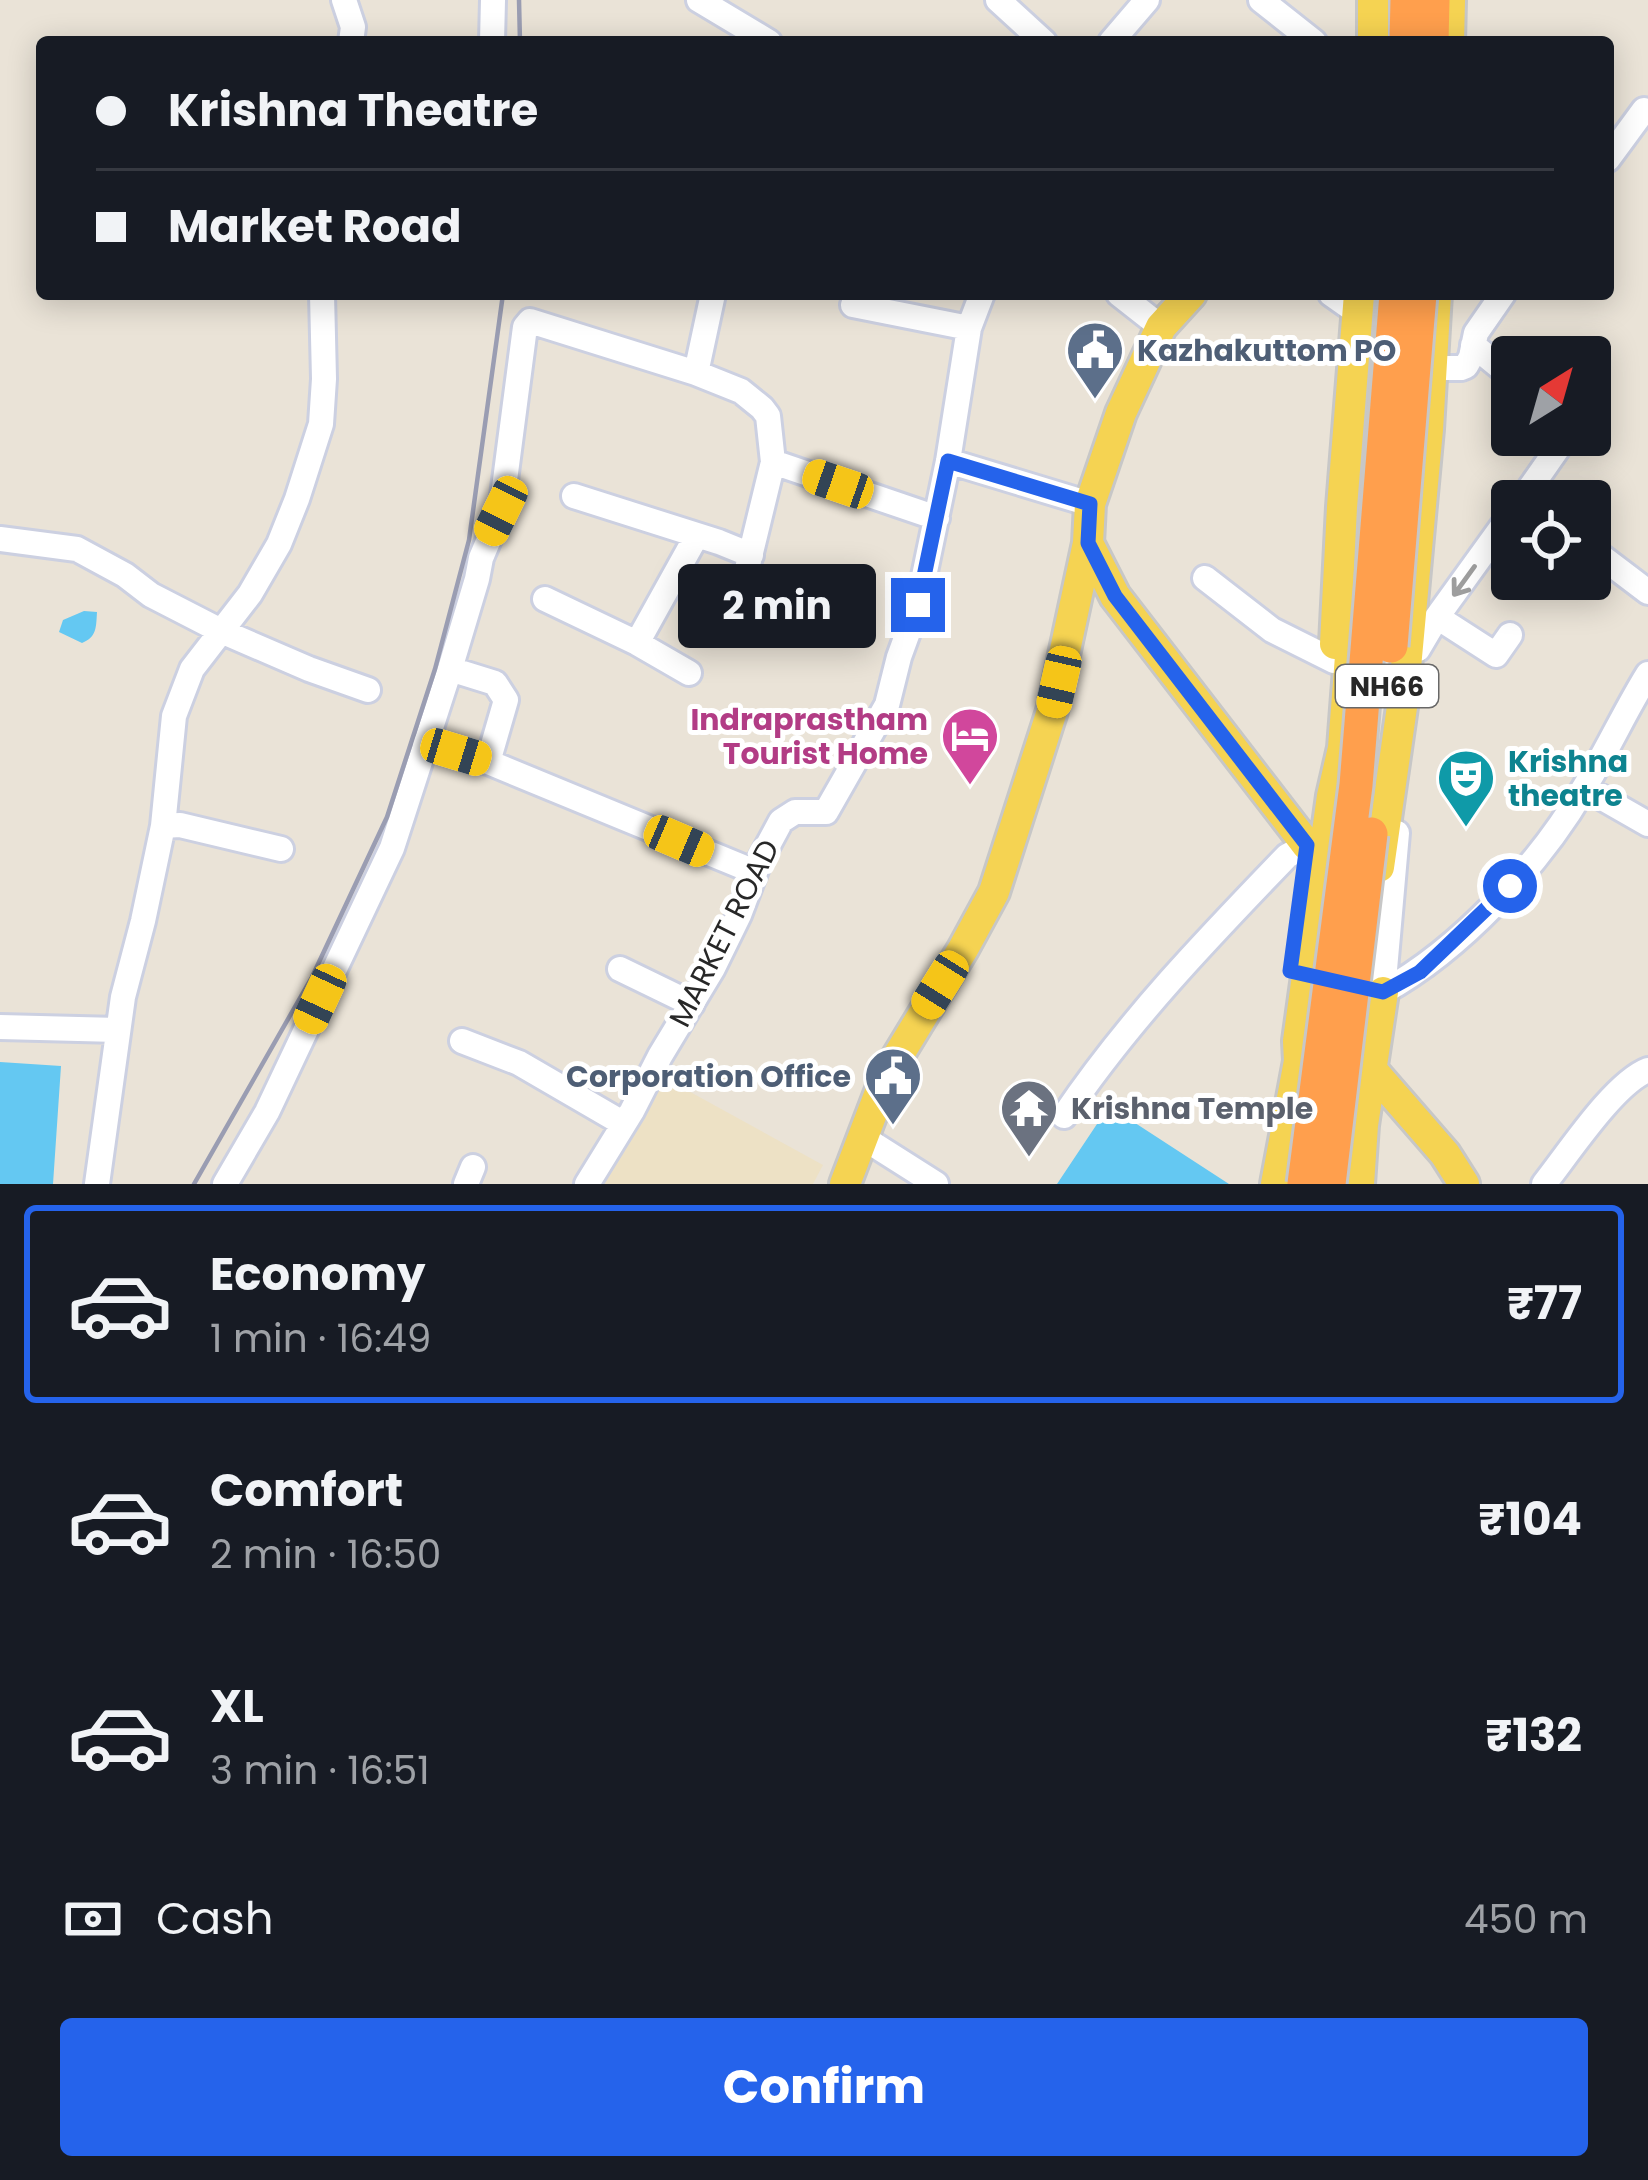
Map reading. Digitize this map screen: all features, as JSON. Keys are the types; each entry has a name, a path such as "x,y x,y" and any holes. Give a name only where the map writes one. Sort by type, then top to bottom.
{"highway":[{"path":"1406,36 1408,0"},
{"path":"1432,36 1433,0"},
{"name":"NH66","path":"1304,1184 1356,785 1396,300"},
{"name":"NH66","path":"1329,1184 1387,688 1419,300"}],"main road":[{"path":"1373,0 1373,36"},
{"path":"1389,36 1390,0"},
{"path":"1452,36 1454,0"},
{"path":"845,1184 887,1074 994,892 1052,711 1088,543 1090,504 1120,413 1161,327 1186,300"},
{"path":"1276,1184 1299,973 1310,809 1323,762 1334,661 1342,507 1366,300"},
{"path":"1299,973 1343,748 1366,300"},
{"path":"1345,1184 1375,990 1374,907 1403,700 1436,300"},
{"path":"1088,543 1115,596 1307,845"},
{"path":"1068,629 1096,602 1115,596"},
{"path":"1290,1047 1445,1154 1464,1184"},
{"path":"1261,1184 1290,1047"},
{"path":"1359,1184 1361,1094"},
{"path":"1361,1094 1451,1184"}],"street":[{"path":"344,0 352,36"},
{"path":"492,36 493,0"},
{"path":"699,0 759,36"},
{"path":"998,0 1037,36"},
{"path":"1116,36 1147,0"},
{"path":"1262,0 1307,36"},
{"path":"1614,151 1647,109"},
{"path":"97,1184 123,998 163,826 174,716 192,669 250,594 279,544 297,499 321,424 322,300"},
{"path":"696,373 712,300"},
{"name":"MARKET ROAD","path":"586,1184 692,1004 781,821 795,812 826,812 886,705 918,605 969,328 980,300"},
{"path":"1127,300 1161,327"},
{"path":"1375,990 1418,649 1446,300"},
{"path":"1442,368 1466,366 1476,333 1498,300"},
{"path":"853,305 969,328"},
{"path":"225,1184 267,1112 392,848 481,558 501,511 524,327 530,321 696,373 741,391 768,416 773,462 748,564 697,536 574,496"},
{"path":"1472,346 1491,360"},
{"path":"948,461 1090,504"},
{"path":"773,462 937,518"},
{"path":"637,643 697,536"},
{"path":"0,539 77,549 220,631 368,690"},
{"path":"1418,649 1491,545"},
{"path":"1611,564 1648,592"},
{"path":"1205,578 1272,630 1334,661"},
{"path":"545,599 689,673"},
{"path":"1437,617 1496,655 1510,635"},
{"path":"450,669 495,683 506,700 488,762"},
{"path":"1299,973 1375,990 1420,972 1488,909 1550,841 1648,674"},
{"path":"425,743 488,762 755,872"},
{"path":"1585,788 1648,824"},
{"path":"163,826 180,824 281,849"},
{"path":"1064,1116 1116,1044 1183,968 1287,856 1307,845"},
{"path":"620,969 692,1004"},
{"path":"0,1027 118,1030"},
{"path":"462,1041 519,1063 624,1124"},
{"path":"1544,1184 1609,1102 1648,1070"},
{"path":"862,1137 936,1184"}],"shaded area":[{"path":"663,1077 823,1165 813,1184 602,1184"}],"water":[{"path":"84,611 97,612 91,638 82,643 59,632 63,620"},
{"path":"0,1062 61,1066 53,1184 0,1184"},
{"path":"1109,1106 1229,1184 1057,1184"}],"railway":[{"path":"519,0 520,36"},
{"path":"194,1184 312,977 387,817 435,669 469,540 502,300"}],"place":[{"name":"Kazhakuttom PO","path":"1095,401"},
{"name":"Indraprastham Tourist Home","path":"970,787"},
{"name":"Krishna theatre","path":"1466,829"},
{"name":"Corporation Office","path":"893,1127"},
{"name":"Krishna Temple","path":"1029,1159"}],"route":[{"path":"918,605 948,461 1090,504 1088,543 1115,596 1307,845 1290,971 1383,992 1420,972 1510,886"}]}
